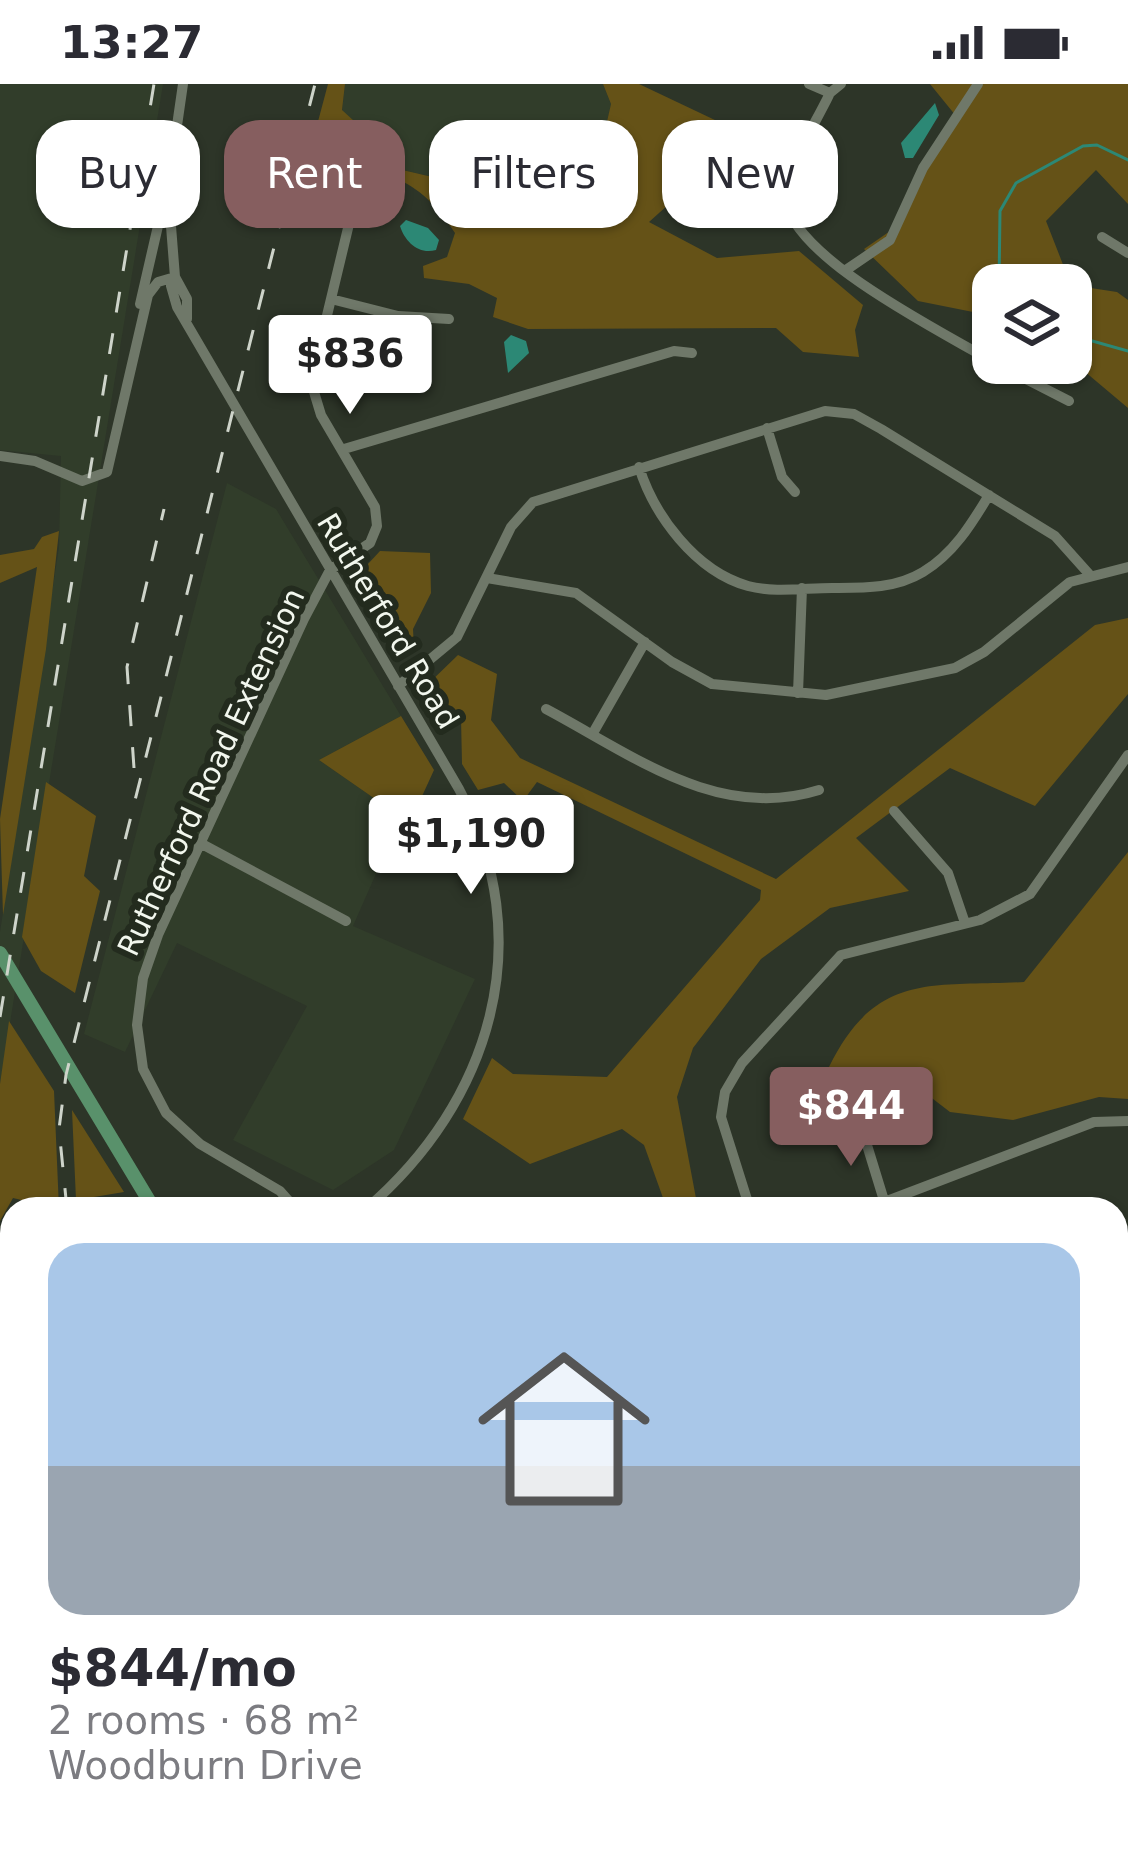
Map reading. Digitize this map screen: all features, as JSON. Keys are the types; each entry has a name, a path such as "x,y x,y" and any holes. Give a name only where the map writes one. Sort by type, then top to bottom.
{"main road":[{"path":"0,953 147,1197"}],"street":[{"name":"Rutherford Road","path":"178,120 183,84"},
{"path":"808,84 830,93"},
{"path":"841,84 830,93 789,178 785,199 811,242 846,270 972,349"},
{"path":"846,270 890,240 923,168 978,84"},
{"path":"0,456 35,461 82,481 107,472 157,228"},
{"name":"Rutherford Road","path":"171,228 173,296 478,830 494,892 498,956 488,1027 464,1091 428,1148 378,1197"},
{"path":"330,569 362,552 377,526 375,507 313,398 311,382 351,228"},
{"path":"1102,237 1128,253"},
{"name":"Rutherford Road","path":"174,271 187,298 188,320"},
{"path":"145,273 174,271"},
{"path":"141,320 154,285 174,271"},
{"path":"141,320 153,299 173,296"},
{"path":"331,298 398,316 449,319"},
{"path":"344,449 674,350 692,353"},
{"path":"1037,384 1069,400"},
{"path":"398,686 457,637 511,527 532,502 825,411 854,414 989,496 1067,545 1089,574"},
{"path":"767,428 782,477 795,492"},
{"path":"639,466 658,516 717,569 748,586 871,587 915,576 951,550 989,496"},
{"path":"487,578 576,593 712,684 798,693 850,691 956,668 984,652 1070,582 1128,568"},
{"name":"Rutherford Road Extension","path":"284,1197 268,1182 177,1125 143,1069 137,1025 143,978 200,843 330,569"},
{"path":"798,693 802,588"},
{"path":"592,734 645,642"},
{"path":"547,709 708,792 754,798 818,790"},
{"path":"746,1197 721,1117 725,1092 742,1063 842,955 965,923 1006,908 1036,889 1128,754"},
{"path":"894,811 948,873 965,923"},
{"path":"200,843 346,920"},
{"path":"859,1119 883,1197"},
{"path":"908,1197 1094,1122 1128,1121"}],"shaded area":[{"path":"0,84 163,84 157,120 36,120 36,228 140,228 0,1084 0,932 59,547 61,456 0,450"},
{"path":"328,84 345,84 342,110 353,120 318,120"},
{"path":"345,84 603,84 611,104 607,120 429,120 429,176 405,171 405,120 347,120 342,111"},
{"path":"603,84 639,84 715,120 662,120 662,210 649,222 717,258 799,251 863,305 855,330 859,357 803,352 776,328 528,329 493,317 497,298 469,284 424,278 423,266 447,257 455,233 451,228 638,228 638,120 607,120 611,104"},
{"path":"930,84 1128,84 1128,204 1096,170 1046,221 1063,264 972,264 972,312 918,301 864,249 896,227 956,116"},
{"path":"405,171 429,176 429,201 424,196 408,184"},
{"path":"1092,288 1117,292 1128,300 1128,408 1092,378"},
{"path":"227,483 276,509 401,716 319,760 401,817 353,926 475,979 394,1150 333,1190 233,1140 307,1006 177,943 125,1052 84,1034"},
{"path":"59,531 46,649 3,915 0,819 37,567 0,583 0,555 34,549 42,537"},
{"path":"380,551 430,553 431,593 413,629 414,648 400,651 355,578"},
{"path":"1128,618 1128,694 1035,806 950,768 856,838 909,891 830,908 761,959 693,1048 677,1097 696,1197 663,1197 644,1145 622,1129 530,1164 463,1119 492,1058 513,1074 607,1077 760,900 761,890 537,782 523,801 504,783 478,790 462,764 461,718 431,704 426,686 458,655 497,674 491,720 520,758 776,879 1095,625"},
{"path":"401,716 434,770 418,805 401,817 319,760"},
{"path":"46,782 96,816 84,876 100,891 75,993 41,971 22,937"},
{"path":"1128,852 1128,1099 1099,1097 1013,1120 950,1112 920,1089 847,1090 829,1067 847,1036 887,999 934,986 1024,982"},
{"path":"9,1021 54,1091 58,1197 0,1197 0,1084"},
{"path":"72,1110 124,1192 76,1197"}],"water":[{"path":"935,103 939,115 913,158 905,158 901,143"},
{"path":"405,221 428,228 439,240 436,250 424,251 409,242 401,228"},
{"path":"511,335 526,341 529,353 508,373 504,342"}],"waterway":[{"path":"999,264 1000,211 1016,183 1083,146 1097,145 1128,160"},
{"path":"1092,341 1128,351"}],"railway":[{"path":"0,1017 154,84"},
{"path":"66,1197 59,1129 66,1075 315,84"},
{"path":"134,768 127,667 164,509"}]}
